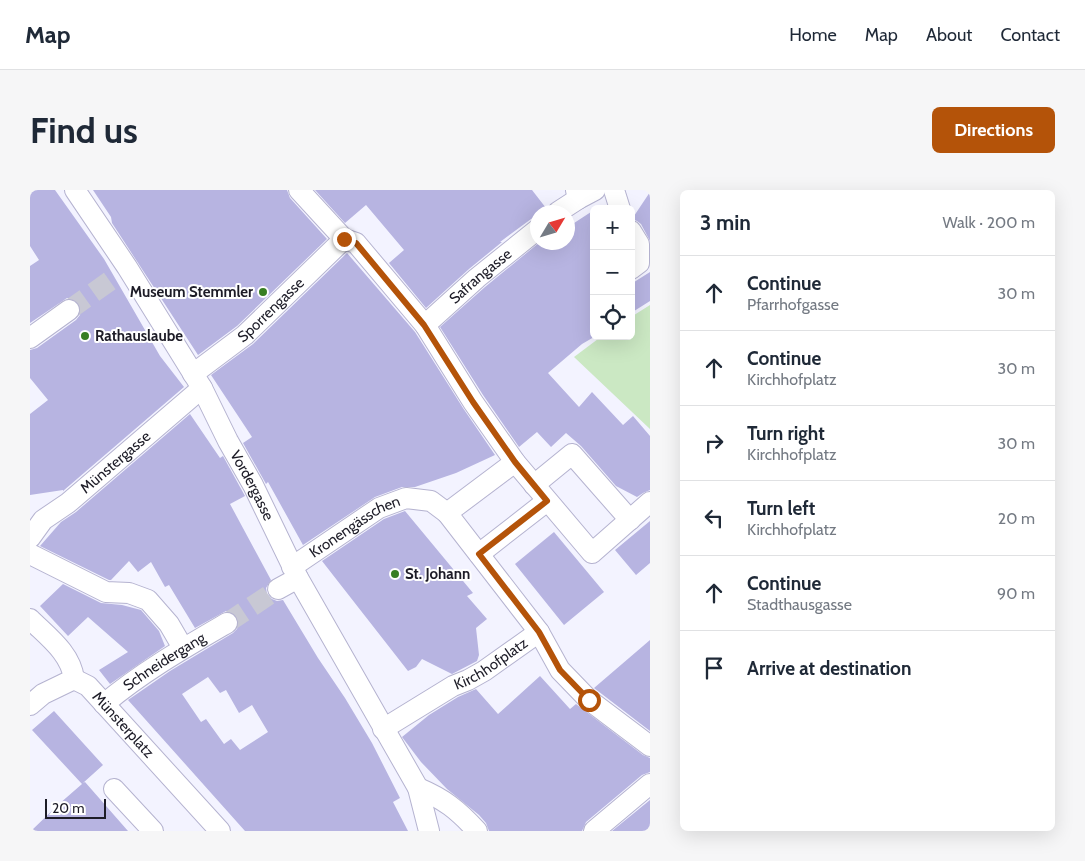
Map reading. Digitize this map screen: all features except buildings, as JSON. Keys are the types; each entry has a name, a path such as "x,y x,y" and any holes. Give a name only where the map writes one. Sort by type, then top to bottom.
{"street":[{"name":"Vordergasse","path":"75,190 121,273 198,381 228,441 254,485 295,572 418,788 429,831"},
{"path":"299,190 344,239 356,243 424,325 473,402 515,462 592,553 650,502"},
{"path":"614,190 619,205"},
{"path":"567,205 583,193"},
{"name":"Safrangasse","path":"424,325 477,278 530,235"},
{"path":"635,238 639,244 639,263 635,266"},
{"name":"Sporrengasse","path":"198,381 344,239"},
{"path":"30,338 69,310"},
{"name":"Münstergasse","path":"30,538 43,520 68,503 198,381"},
{"path":"534,485 572,454 630,520"},
{"path":"447,513 515,462"},
{"name":"Kronengässchen","path":"295,572 379,508 406,498 431,501 447,513"},
{"path":"479,554 547,501"},
{"name":"Kirchhofplatz","path":"384,729 452,686 484,671 539,632 447,513"},
{"path":"30,554 106,592 129,593 148,600 169,624 184,648"},
{"path":"278,589 295,572"},
{"path":"30,619 68,658 73,669 74,679 43,694 30,705"},
{"name":"Schneidergang","path":"104,704 126,685 227,623"},
{"path":"539,632 560,670 589,700 650,746"},
{"name":"Münsterplatz","path":"74,679 88,686 220,831"},
{"path":"594,831 650,784"},
{"path":"114,788 153,831"},
{"path":"418,788 439,797 462,815 477,831"}],"green space":[{"path":"650,305 650,429 574,357 597,340 635,340 635,314"}],"tunnel":[{"path":"69,310 114,278"},
{"path":"227,623 278,589"}],"place":[{"name":"Museum Stemmler","path":"263,292"},
{"name":"Rathauslaube","path":"85,336"},
{"name":"St. Johann","path":"395,574"}],"route":[{"path":"344,239 356,243 424,325 473,402 515,462 547,501 479,554 539,632 560,670 589,700"}]}
